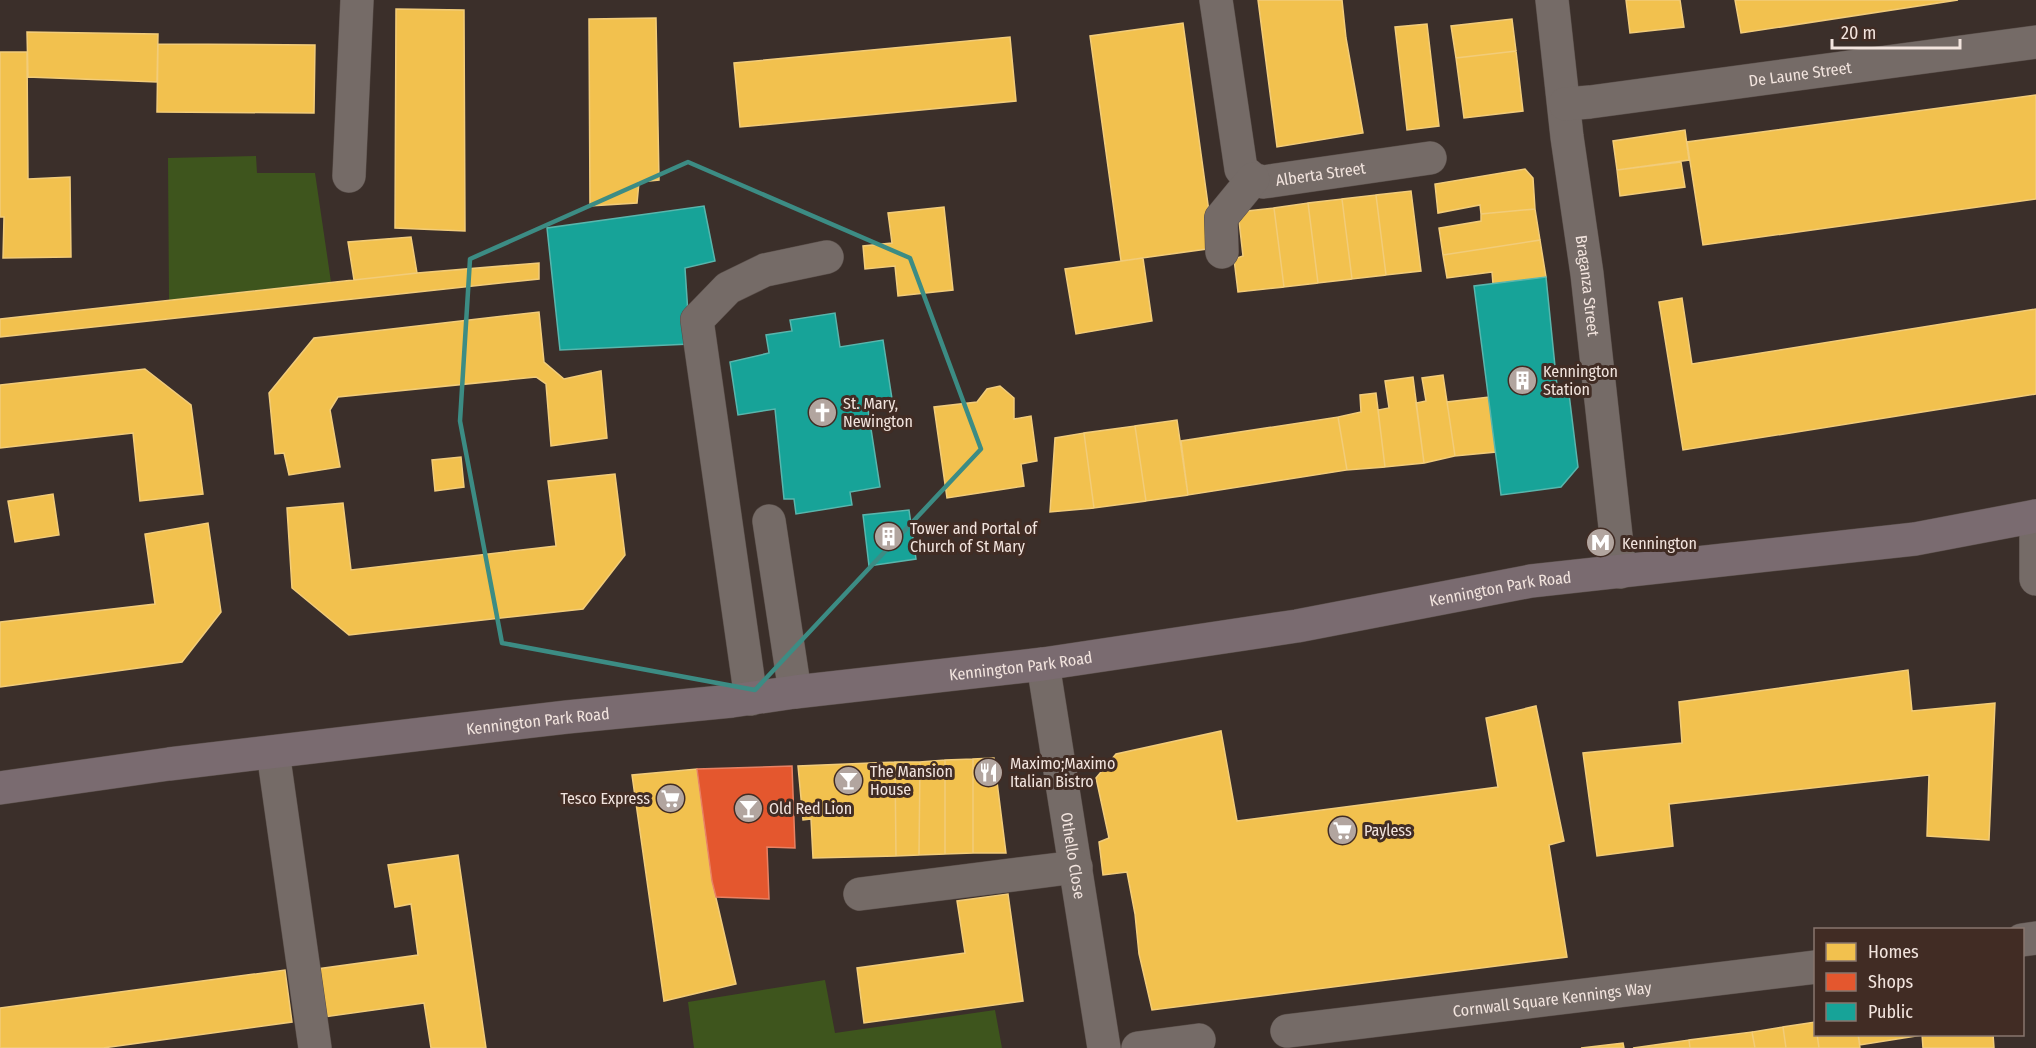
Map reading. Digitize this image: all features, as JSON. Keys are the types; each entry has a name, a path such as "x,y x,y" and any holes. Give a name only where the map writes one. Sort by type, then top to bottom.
{"highway":[{"name":"Kennington Park Road","path":"0,788 169,764 1043,664 1297,626 1531,582 1915,539 2036,516"}],"street":[{"path":"349,176 357,0"},
{"name":"Alberta Street","path":"1216,0 1241,169 1253,179 1263,182 1430,158"},
{"name":"Braganza Street","path":"1552,0 1567,137 1587,274 1620,572"},
{"name":"De Laune Street","path":"1565,104 2036,42"},
{"path":"1222,252 1221,218 1253,179"},
{"path":"751,699 697,320 728,288 765,270 827,257"},
{"path":"2036,516 2036,579"},
{"path":"769,521 795,692"},
{"name":"Othello Close","path":"1043,664 1104,1048"},
{"path":"273,752 315,1048"},
{"path":"860,894 1076,867"},
{"name":"Cornwall Square Kennings Way","path":"1287,1031 1814,967"},
{"path":"1138,1048 1199,1040"}],"highlighted area":[{"path":"688,162 910,258 981,449 755,690 502,643 460,421 470,259"}],"green space":[{"path":"256,156 257,173 315,173 331,282 169,300 168,158"},
{"path":"825,980 835,1033 995,1010 1002,1048 694,1048 688,1002"}],"building: Homes":[{"path":"1258,0 1342,0 1346,38 1363,133 1277,147"},
{"path":"1626,0 1680,0 1684,27 1630,33"},
{"path":"1735,0 1958,0 1741,33"},
{"path":"396,9 464,10 465,231 395,228"},
{"path":"656,18 659,180 639,182 637,203 590,206 589,19"},
{"path":"1512,19 1516,51 1456,58 1451,26"},
{"path":"1183,23 1214,248 1121,261 1090,36"},
{"path":"1427,24 1439,126 1407,130 1395,27"},
{"path":"27,32 158,34 157,82 28,77"},
{"path":"1010,37 1016,101 740,127 734,63"},
{"path":"158,44 315,45 314,113 157,112"},
{"path":"1516,51 1523,111 1464,118 1456,58"},
{"path":"0,52 27,52 28,179 70,177 71,257 3,258 4,217 0,217"},
{"path":"2036,95 2036,199 1703,245 1687,142"},
{"path":"1685,130 1689,160 1617,170 1613,141"},
{"path":"1681,162 1685,187 1620,196 1617,170"},
{"path":"1525,169 1533,178 1535,209 1481,214 1480,205 1438,213 1435,184"},
{"path":"1411,191 1421,271 1386,275 1376,195"},
{"path":"1376,195 1386,275 1352,279 1342,199"},
{"path":"1342,199 1352,279 1318,283 1308,203"},
{"path":"1308,203 1318,283 1284,287 1274,208"},
{"path":"944,207 953,290 898,296 895,266 865,269 863,246 892,243 888,213"},
{"path":"1274,208 1284,287 1238,292 1234,259 1243,256 1238,212"},
{"path":"1535,209 1540,240 1443,255 1439,228 1481,221 1481,214"},
{"path":"411,237 417,273 354,280 348,242"},
{"path":"1540,240 1546,277 1493,284 1492,272 1447,278 1443,255"},
{"path":"1143,258 1152,321 1076,334 1065,269"},
{"path":"539,263 539,279 0,337 0,319 417,273"},
{"path":"1682,298 1692,364 2036,309 2036,394 1683,450 1659,302"},
{"path":"539,312 544,362 564,379 601,371 607,438 551,446 546,384 536,377 338,397 330,410 340,467 289,475 284,453 275,454 269,393 314,338"},
{"path":"145,369 191,405 203,494 140,501 133,433 0,448 0,385"},
{"path":"1443,375 1455,456 1424,463 1416,403 1426,401 1422,378"},
{"path":"1413,377 1424,463 1385,467 1378,410 1389,408 1385,381"},
{"path":"1000,386 1014,398 1014,419 1031,416 1037,461 1021,464 1024,486 947,498 934,407 977,402 987,389"},
{"path":"1376,393 1385,467 1347,470 1338,417 1361,412 1360,395"},
{"path":"1489,397 1496,452 1455,456 1447,402"},
{"path":"1338,417 1347,470 1188,495 1181,441"},
{"path":"1177,420 1188,495 1146,501 1135,426"},
{"path":"1135,426 1146,501 1094,508 1084,433"},
{"path":"1084,433 1094,508 1050,512 1055,438"},
{"path":"461,457 464,487 435,491 432,460"},
{"path":"615,474 625,555 583,609 349,635 292,588 287,508 343,503 351,570 556,546 548,481"},
{"path":"53,494 59,535 15,542 8,501"},
{"path":"208,523 221,612 182,662 0,687 0,622 155,604 145,534"},
{"path":"1908,670 1912,711 1995,703 1989,840 1927,836 1929,775 1669,804 1673,846 1597,856 1583,753 1682,743 1679,702"},
{"path":"1536,706 1564,841 1549,845 1567,957 1152,1010 1139,954 1135,914 1127,872 1103,875 1099,842 1109,838 1096,778 1116,754 1221,731 1237,821 1498,787 1486,718"},
{"path":"994,758 1006,853 973,853 973,759"},
{"path":"973,759 973,853 945,854 945,760"},
{"path":"945,760 945,854 919,855 920,762"},
{"path":"895,762 896,856 813,858 811,819 803,820 798,766"},
{"path":"895,762 920,762 919,855 896,856"},
{"path":"697,769 712,881 736,984 664,1001 632,775"},
{"path":"458,855 486,1048 431,1048 424,1003 324,1017 317,969 418,955 411,904 395,907 388,865"},
{"path":"1008,894 1023,1001 864,1023 857,968 965,953 957,901"},
{"path":"285,970 292,1022 103,1048 0,1048 0,1008"},
{"path":"1814,1022 1814,1036 1817,1036 1819,1048 1786,1048 1783,1027"},
{"path":"1783,1027 1786,1048 1755,1048 1752,1032"},
{"path":"1752,1032 1755,1048 1690,1048 1689,1040"},
{"path":"1817,1036 1858,1036 1860,1048 1819,1048"},
{"path":"1858,1036 1916,1036 1860,1045"},
{"path":"1922,1036 1993,1036 1994,1048 1923,1048"},
{"path":"1689,1040 1690,1048 1633,1048"},
{"path":"1623,1043 1624,1048 1581,1048"}],"building: Shops":[{"name":"Old Red Lion","path":"792,766 795,848 767,847 769,899 716,897 697,769"}],"building: Public":[{"path":"704,206 715,261 685,268 690,344 560,350 547,228"},
{"name":"Kennington Station","path":"1546,277 1558,396 1569,394 1578,467 1561,487 1501,495 1474,286"},
{"name":"St. Mary, Newington","path":"835,313 840,347 883,340 892,399 867,403 880,487 850,492 852,505 796,514 794,499 784,499 775,409 738,415 730,362 769,353 766,335 792,331 790,320"},
{"name":"Tower and Portal of Church of St Mary","path":"909,510 916,559 869,566 863,515"}],"place":[{"name":"Kennington Station","path":"1522,380"},
{"name":"St. Mary, Newington","path":"822,412"},
{"name":"Tower and Portal of Church of St Mary","path":"889,537"},
{"name":"Kennington","path":"1601,543"},
{"name":"Maximo;Maximo Italian Bistro","path":"989,772"},
{"name":"The Mansion House","path":"849,780"},
{"name":"Tesco Express","path":"671,798"},
{"name":"Old Red Lion","path":"748,808"},
{"name":"Payless","path":"1343,830"}]}
